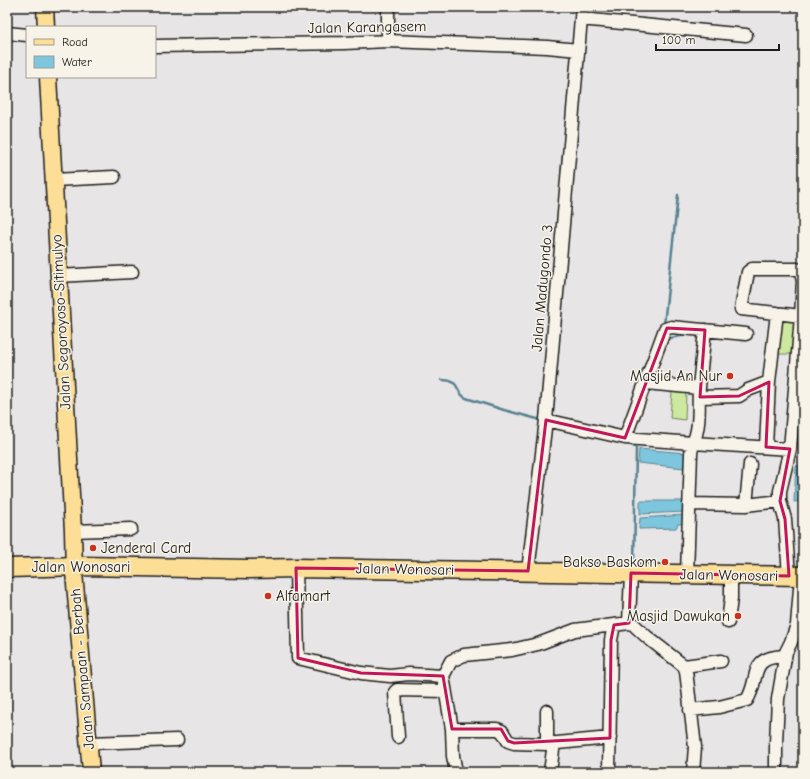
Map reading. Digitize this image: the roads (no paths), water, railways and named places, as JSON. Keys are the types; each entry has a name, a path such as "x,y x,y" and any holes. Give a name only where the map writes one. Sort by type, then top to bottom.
{"highway":[{"name":"Jalan Wonosari","path":"7,568 74,566 249,570 296,568 797,576"}],"main road":[{"path":"45,7 46,26"},
{"name":"Jalan Segoroyoso-Sitimulyo","path":"48,78 74,566"},
{"name":"Jalan Sampaan - Berbah","path":"74,566 91,772"}],"street":[{"path":"388,7 388,41"},
{"path":"582,13 746,35"},
{"name":"Jalan Madugondo 3","path":"528,571 546,420 582,13"},
{"path":"7,33 26,35"},
{"name":"Jalan Karangasem","path":"156,46 388,41 547,47 578,50"},
{"path":"53,180 114,177"},
{"path":"776,772 778,699 785,656 797,625 797,576 780,501 780,491 790,449 801,316 803,281 801,272 797,269 752,269 748,272 741,308 801,316"},
{"path":"58,276 132,272"},
{"path":"766,447 769,382 777,313"},
{"path":"626,438 665,329 671,327 746,334"},
{"path":"687,574 693,442 697,430 705,330"},
{"path":"645,383 699,393 739,396 748,390 769,382"},
{"path":"546,420 626,438 790,449"},
{"path":"746,505 750,464"},
{"path":"689,504 746,505 780,501"},
{"path":"73,531 131,529"},
{"path":"296,568 298,658 361,673 390,676 410,674 443,676"},
{"path":"629,623 634,573"},
{"path":"728,622 731,598 731,575"},
{"path":"456,772 453,756 452,729 443,676 450,661 459,657 512,650 538,644 575,630 629,623 633,624 684,666 686,671 695,747 693,772"},
{"path":"609,772 610,654 614,625"},
{"path":"690,710 720,707 747,700 760,663 770,657 785,656"},
{"path":"684,666 721,661"},
{"path":"398,737 395,692 397,690 445,691"},
{"path":"547,711 550,743 550,772"},
{"path":"452,729 498,729 502,731 508,741 514,743 550,743 610,738"},
{"path":"88,743 177,740"}],"water":[{"path":"639,449 686,453 684,468 638,463"},
{"path":"796,466 803,466 803,501 794,502"},
{"path":"640,501 686,501 685,512 640,514"},
{"path":"685,515 686,524 678,524 676,528 639,529 640,518"}],"waterway":[{"path":"664,325 678,195"},
{"path":"665,339 692,334"},
{"path":"442,380 455,384 462,396 466,398 541,420"},
{"path":"628,443 636,448 634,568"}],"place":[{"name":"Masjid An Nur","path":"730,376"},
{"name":"Jenderal Card","path":"93,548"},
{"name":"Bakso Baskom","path":"665,562"},
{"name":"Alfamart","path":"268,596"},
{"name":"Masjid Dawukan","path":"738,616"}]}
